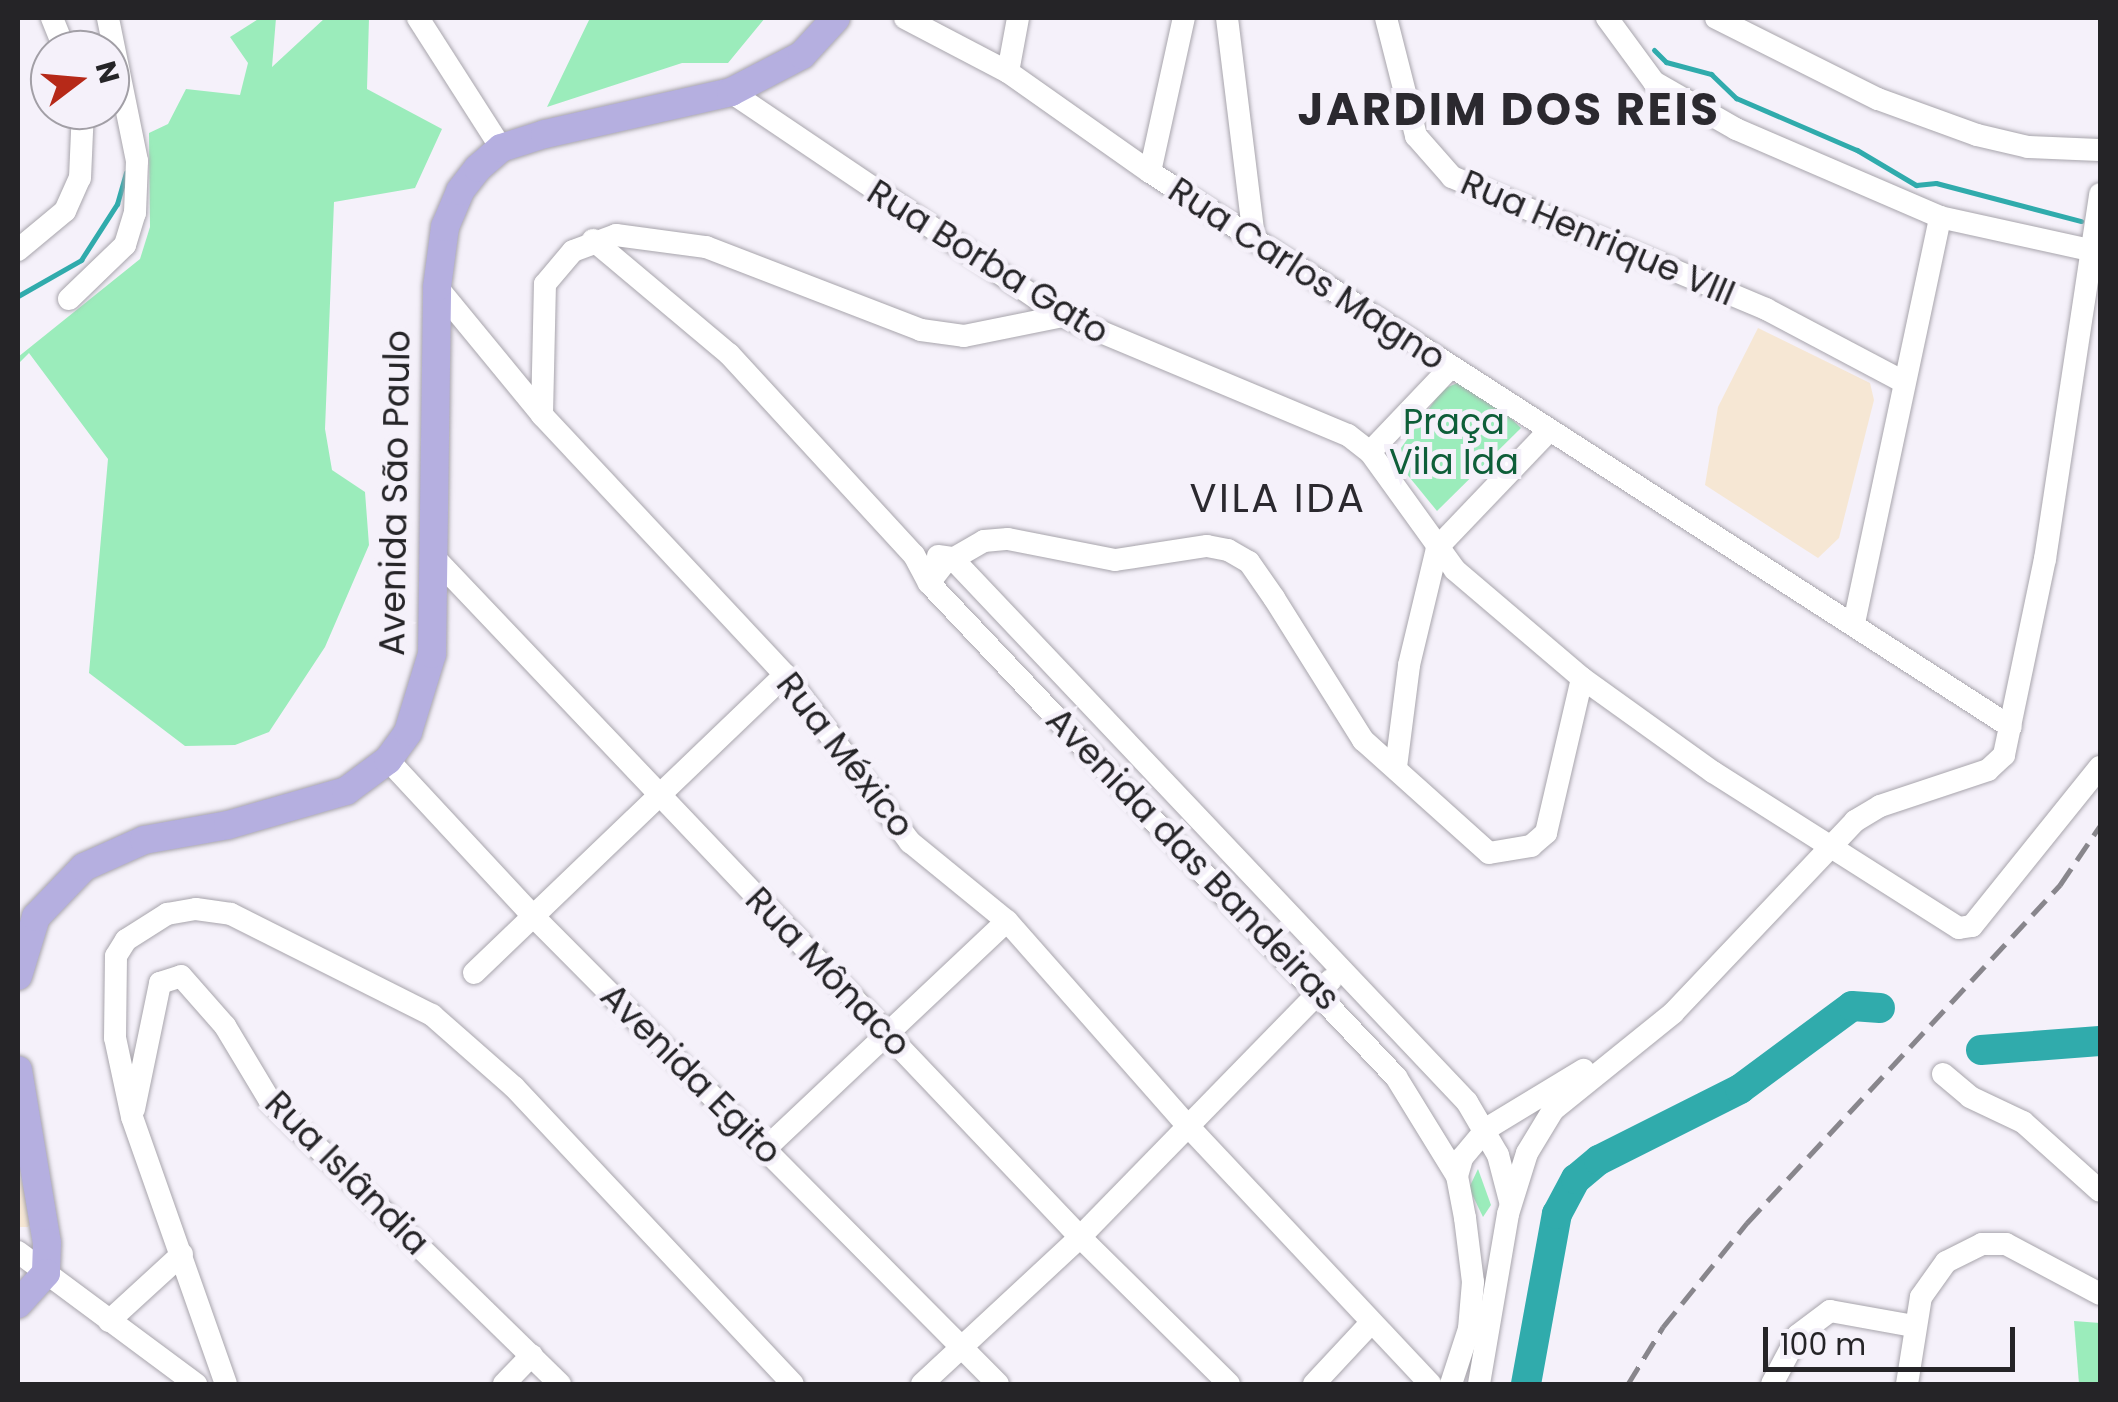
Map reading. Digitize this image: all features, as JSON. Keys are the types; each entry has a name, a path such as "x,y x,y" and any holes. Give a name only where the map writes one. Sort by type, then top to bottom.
{"main road":[{"path":"501,148 731,92 802,56 836,18"},
{"name":"Avenida São Paulo","path":"18,976 36,916 84,866 144,840 301,807 346,791 388,760 422,701 432,654 438,288 445,228 460,191 501,148"},
{"path":"18,1070 42,1206 46,1274 18,1304"}],"street":[{"path":"68,299 125,245 136,213 137,161 108,18"},
{"path":"418,18 501,148"},
{"name":"Rua Carlos Magno","path":"905,18 1008,72 1150,172 1548,432 1854,622 2012,727"},
{"path":"1008,72 1018,18"},
{"path":"1150,172 1184,18"},
{"path":"1227,18 1254,239"},
{"name":"Rua Henrique VIII","path":"1386,18 1416,136 1452,176 1766,309 1902,381"},
{"path":"1716,18 1878,98 1977,136 2028,147 2100,150"},
{"path":"1615,24 1654,82 1736,129 1940,216 2090,250"},
{"name":"Rua Borba Gato","path":"731,92 1063,316 1335,429 1370,452"},
{"path":"18,250 65,211 80,178 82,130"},
{"path":"1456,1176 1486,1129 1610,1058 1673,1013 1831,841 1880,806 1988,770 2004,755 2048,540 2100,194"},
{"path":"1854,622 1940,216"},
{"path":"542,416 542,293 573,251 593,240 645,234 706,247 921,330 964,336 1063,316"},
{"name":"Avenida das Bandeiras","path":"593,240 729,354 914,554 929,583 1321,990 1396,1078 1456,1176 1465,1218 1473,1282 1469,1329 1452,1384"},
{"name":"Rua México","path":"438,288 542,416 785,675 910,842 1007,920 1188,1126 1430,1384"},
{"path":"1451,368 1370,452 1437,548 1582,678 1713,772 1969,928 2100,767"},
{"path":"1396,768 1409,664 1437,548 1548,432"},
{"path":"929,583 952,558 984,541 1008,538 1115,560 1207,546 1228,550 1248,562 1274,598 1350,724 1478,847 1502,854 1531,846 1551,823 1582,678"},
{"name":"Rua Mônaco","path":"432,554 1080,1237 1229,1384"},
{"path":"914,554 952,558"},
{"name":"Avenida das Bandeiras","path":"952,558 1340,971 1412,1039 1486,1129"},
{"path":"474,972 785,675"},
{"name":"Avenida Egito","path":"388,760 534,918 998,1384"},
{"path":"1130,793 1154,774"},
{"path":"226,1384 132,1117 115,1038 116,956 126,940 167,914 231,914 432,1015 474,1050 793,1384"},
{"path":"764,1149 1007,920"},
{"path":"922,1384 1080,1237 1340,971"},
{"name":"Rua Islândia","path":"132,1117 160,983 182,976 225,1026 270,1101 560,1384"},
{"path":"1479,1384 1508,1215 1527,1153 1554,1110 1610,1058"},
{"path":"1943,1074 1970,1096 2022,1122 2100,1192"},
{"path":"1486,1129 1508,1215"},
{"path":"1465,1218 1489,1233 1508,1215"},
{"path":"1908,1384 1913,1326 1932,1276 1982,1244 2006,1244 2100,1294"},
{"path":"18,1252 196,1384"},
{"path":"109,1320 182,1254"},
{"path":"1772,1384 1798,1335 1830,1311 1913,1326"},
{"path":"1314,1384 1370,1324"},
{"path":"504,1384 532,1355"}],"shaded area":[{"path":"1758,328 1870,383 1874,400 1839,538 1818,558 1705,485 1718,407"},
{"path":"18,1171 33,1218 28,1227 18,1227"}],"green space":[{"path":"260,18 276,18 272,67 325,18 369,18 367,89 442,129 415,188 334,202 325,429 332,470 365,492 369,545 325,647 269,732 235,745 185,746 89,673 108,459 29,353 18,364 18,357 140,259 150,227 149,133 168,124 186,89 240,95 248,63 230,37"},
{"path":"590,18 765,18 728,63 682,63 547,107"},
{"name":"Praça Vila Ida","path":"1460,382 1494,402 1521,428 1437,511 1406,473 1401,448 1443,389"},
{"path":"1478,1169 1491,1205 1483,1217 1469,1188"},
{"path":"2074,1321 2100,1323 2100,1384 2079,1384"}],"waterway":[{"path":"1654,50 1666,62 1711,74 1736,98 1857,150 1916,185 1936,183 2081,221"},
{"path":"18,296 81,260 117,204 126,172"},
{"path":"1526,1384 1557,1214 1576,1179 1599,1160 1740,1089 1852,1006 1880,1008"},
{"path":"1981,1050 2100,1041"}],"railway":[{"path":"1628,1384 1663,1327 1747,1223 2060,885 2100,826"}],"district":[{"name":"JARDIM DOS REIS","path":"1509,110"},
{"name":"VILA IDA","path":"1278,498"}]}
